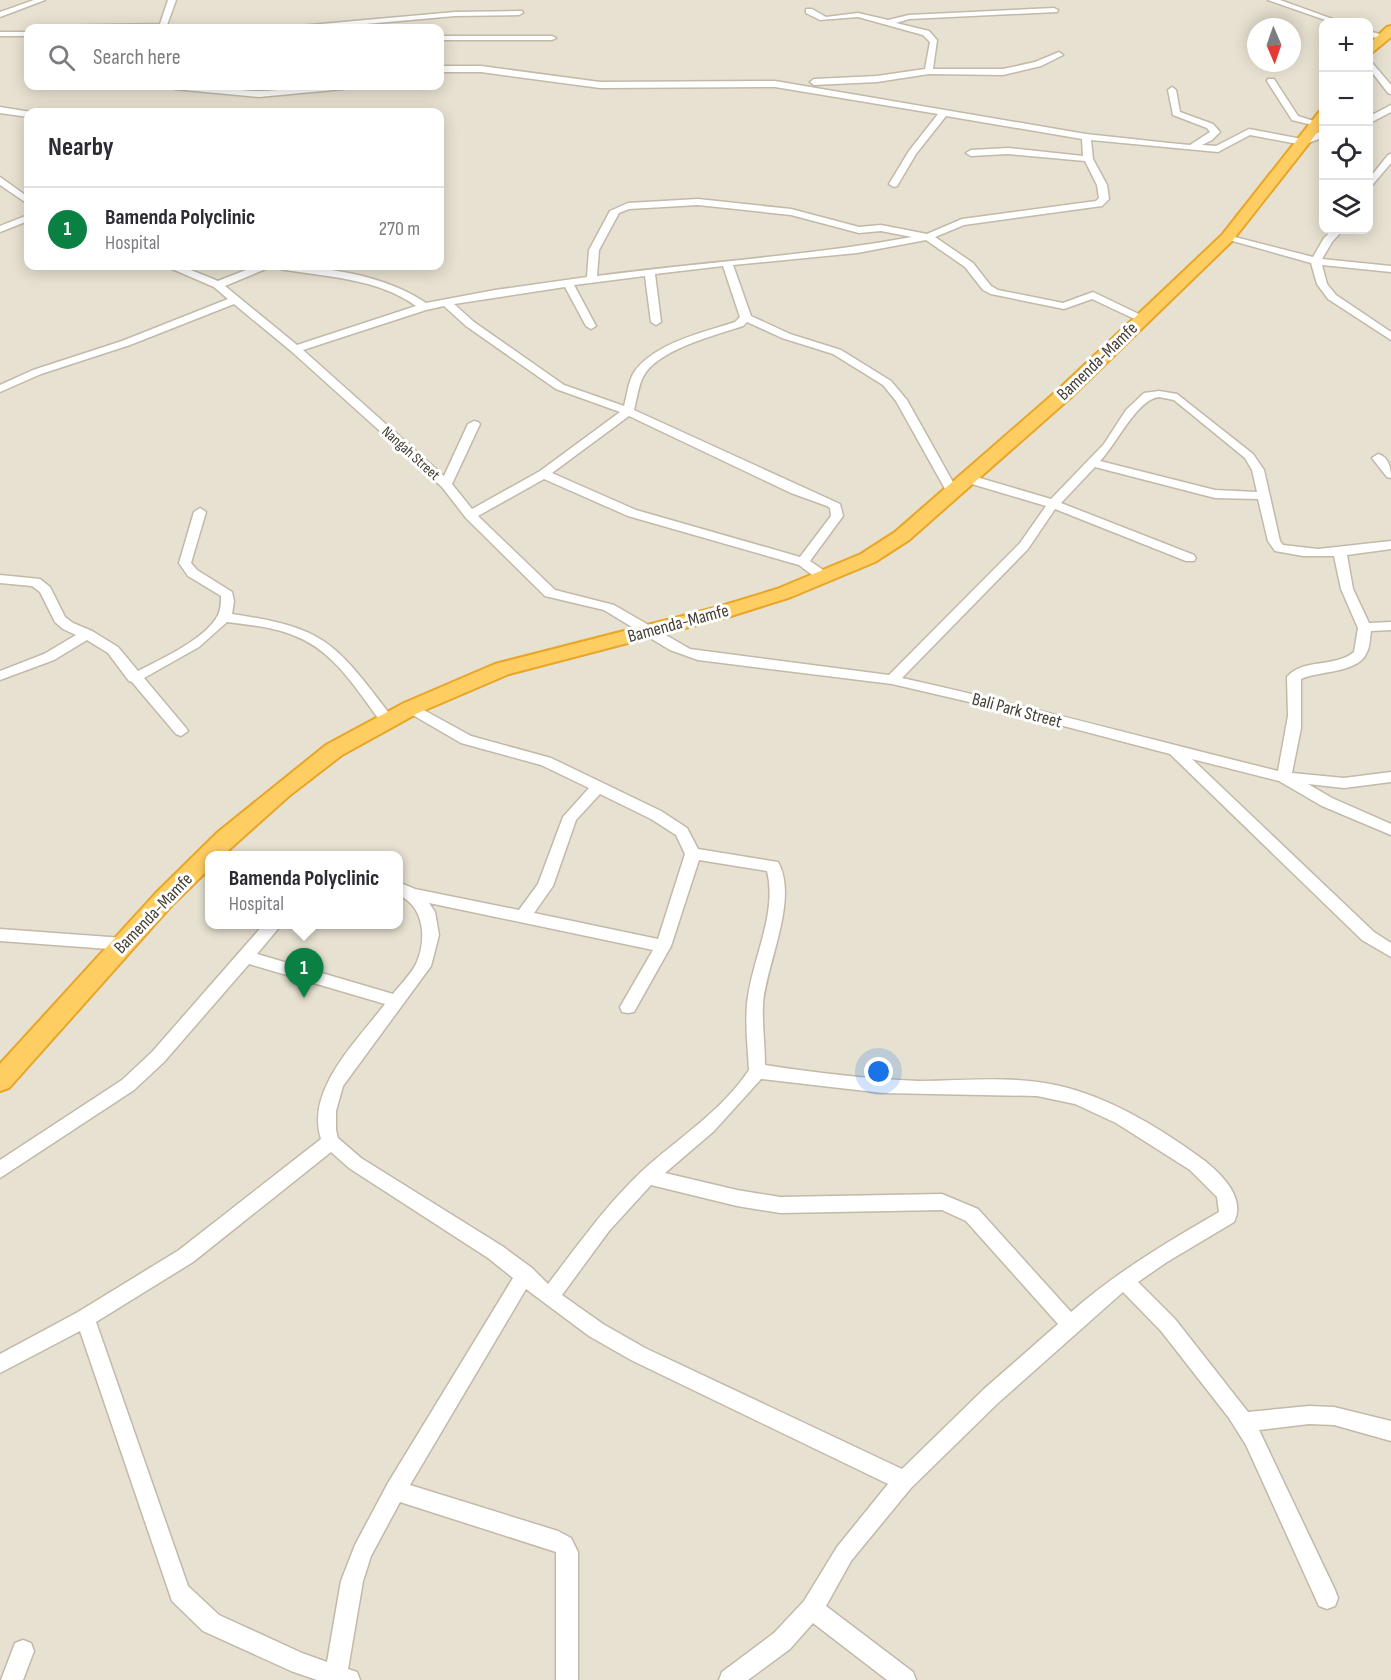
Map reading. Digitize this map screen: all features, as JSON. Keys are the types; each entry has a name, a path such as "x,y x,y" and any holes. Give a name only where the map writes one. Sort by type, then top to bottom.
{"highway":[{"path":"1373,48 1388,34"},
{"name":"Bamenda-Mamfe","path":"213,851 281,791 334,750 411,708 502,669 734,609 784,593 867,558 902,536 1064,394 1227,238 1303,142 1319,126"},
{"name":"Bamenda-Mamfe","path":"0,1081 123,944 205,860"}],"street":[{"path":"0,15 41,0"},
{"path":"167,24 172,0"},
{"path":"1272,0 1325,18"},
{"path":"888,24 896,19 909,17 1054,10"},
{"path":"809,11 826,20 858,15 926,33 934,42 931,48 929,71"},
{"path":"344,24 444,15 519,13"},
{"path":"0,34 24,33"},
{"path":"1373,33 1388,34"},
{"path":"444,38 552,38"},
{"path":"444,69 481,69 600,84 809,85 877,79 929,71 1003,72 1038,64 1059,55"},
{"path":"1373,67 1391,91"},
{"path":"1271,81 1295,118 1319,124"},
{"path":"809,85 1086,137 1224,148 1243,133 1249,132 1303,142"},
{"path":"216,90 259,94 302,90"},
{"path":"1172,90 1176,113 1210,126 1215,132 1209,138 1190,147"},
{"path":"1373,118 1391,108"},
{"path":"0,110 24,113"},
{"path":"894,184 912,153 944,112"},
{"path":"296,349 424,307 446,302 568,283 727,263 857,250 928,237 962,222 1099,204 1104,199 1102,185 1088,159 1086,137"},
{"path":"971,153 1008,151 1088,159"},
{"path":"1373,181 1391,157"},
{"path":"0,180 24,198"},
{"path":"592,280 594,250 615,211 628,206 715,204 791,212 859,230 881,228 928,237 969,265 992,291 1064,306 1093,295 1141,319"},
{"path":"0,229 24,220"},
{"path":"1334,234 1316,261 1322,285 1332,297 1391,337"},
{"path":"1227,238 1316,261 1391,268"},
{"path":"727,263 746,318 786,336 837,352 887,383 901,400 953,493"},
{"name":"Nangah Street","path":"183,270 218,285 296,349 446,484 470,515 550,593 562,598 593,602 615,610 646,631"},
{"path":"218,285 254,270"},
{"path":"327,270 405,293 424,307"},
{"path":"650,273 656,322"},
{"path":"568,283 591,326"},
{"path":"0,389 37,372 126,343 237,299"},
{"path":"446,302 470,324 560,387 628,411 795,490 831,503 836,507 837,516 803,562"},
{"path":"470,515 544,474 628,411 638,375 652,361 678,344 739,324 746,318"},
{"path":"892,680 1024,546 1053,504 1108,447 1130,412 1148,395 1168,394 1177,397 1249,456 1258,470 1274,541 1279,548 1296,551 1340,552 1391,545"},
{"path":"446,484 474,424"},
{"path":"1378,458 1391,474"},
{"path":"1093,463 1215,494 1236,493 1264,496"},
{"path":"544,474 632,513 803,562 824,577"},
{"path":"969,478 1053,504 1190,558"},
{"path":"134,678 196,642 214,629 224,617 227,595 221,587 195,574 185,564 200,512"},
{"path":"1340,552 1347,589 1365,628 1360,654 1340,666 1309,670 1294,677 1297,708 1295,734 1284,777 1326,802 1391,830"},
{"path":"0,579 35,582 45,590 60,619 68,626 87,634 113,650 134,678 181,731"},
{"path":"224,617 303,633 322,644 339,659 387,720"},
{"path":"1365,628 1380,625 1391,626"},
{"name":"Bali Park Street","path":"646,631 669,646 698,656 892,680 995,703 1284,777 1344,783 1391,777"},
{"path":"0,676 49,657 87,634"},
{"path":"411,708 466,740 536,757 599,786 675,825 689,842 693,854 663,946 628,1007"},
{"path":"1174,750 1368,936 1391,951"},
{"path":"523,916 545,886 570,817 599,786"},
{"path":"550,1297 603,1225 648,1177 708,1126 750,1082 757,1071 755,1004 776,904 776,871 773,866 693,854"},
{"path":"405,891 663,946"},
{"path":"405,891 427,912 432,934 423,966 335,1083 327,1111 327,1130 331,1142 355,1163 495,1252 525,1274 550,1297 596,1330 638,1354 904,1481"},
{"path":"0,1170 128,1085 158,1057 270,929"},
{"path":"0,935 123,944"},
{"path":"246,957 395,1001"},
{"path":"729,1680 782,1641 812,1609 844,1554 904,1481 991,1396 1104,1295 1160,1256 1228,1216 1230,1204 1226,1195 1199,1167 1127,1120 1077,1097 1042,1090 902,1087 829,1082 757,1071"},
{"path":"0,1364 85,1318 186,1256 331,1142"},
{"path":"648,1177 769,1204 942,1203 960,1208 972,1215 1071,1325"},
{"path":"85,1318 180,1593 211,1623 299,1663 343,1678 352,1581 362,1552 395,1490 525,1274"},
{"path":"1124,1281 1168,1325 1243,1422 1253,1438 1327,1598"},
{"path":"1243,1422 1309,1415 1334,1416 1391,1431"},
{"path":"395,1490 558,1541 564,1545 567,1552 567,1680"},
{"path":"812,1609 905,1680"},
{"path":"12,1680 23,1651"}],"shaded area":[{"path":"0,0 1391,0 1391,1680 0,1680"}],"place":[{"name":"Bamenda Polyclinic","path":"304,998"}]}
